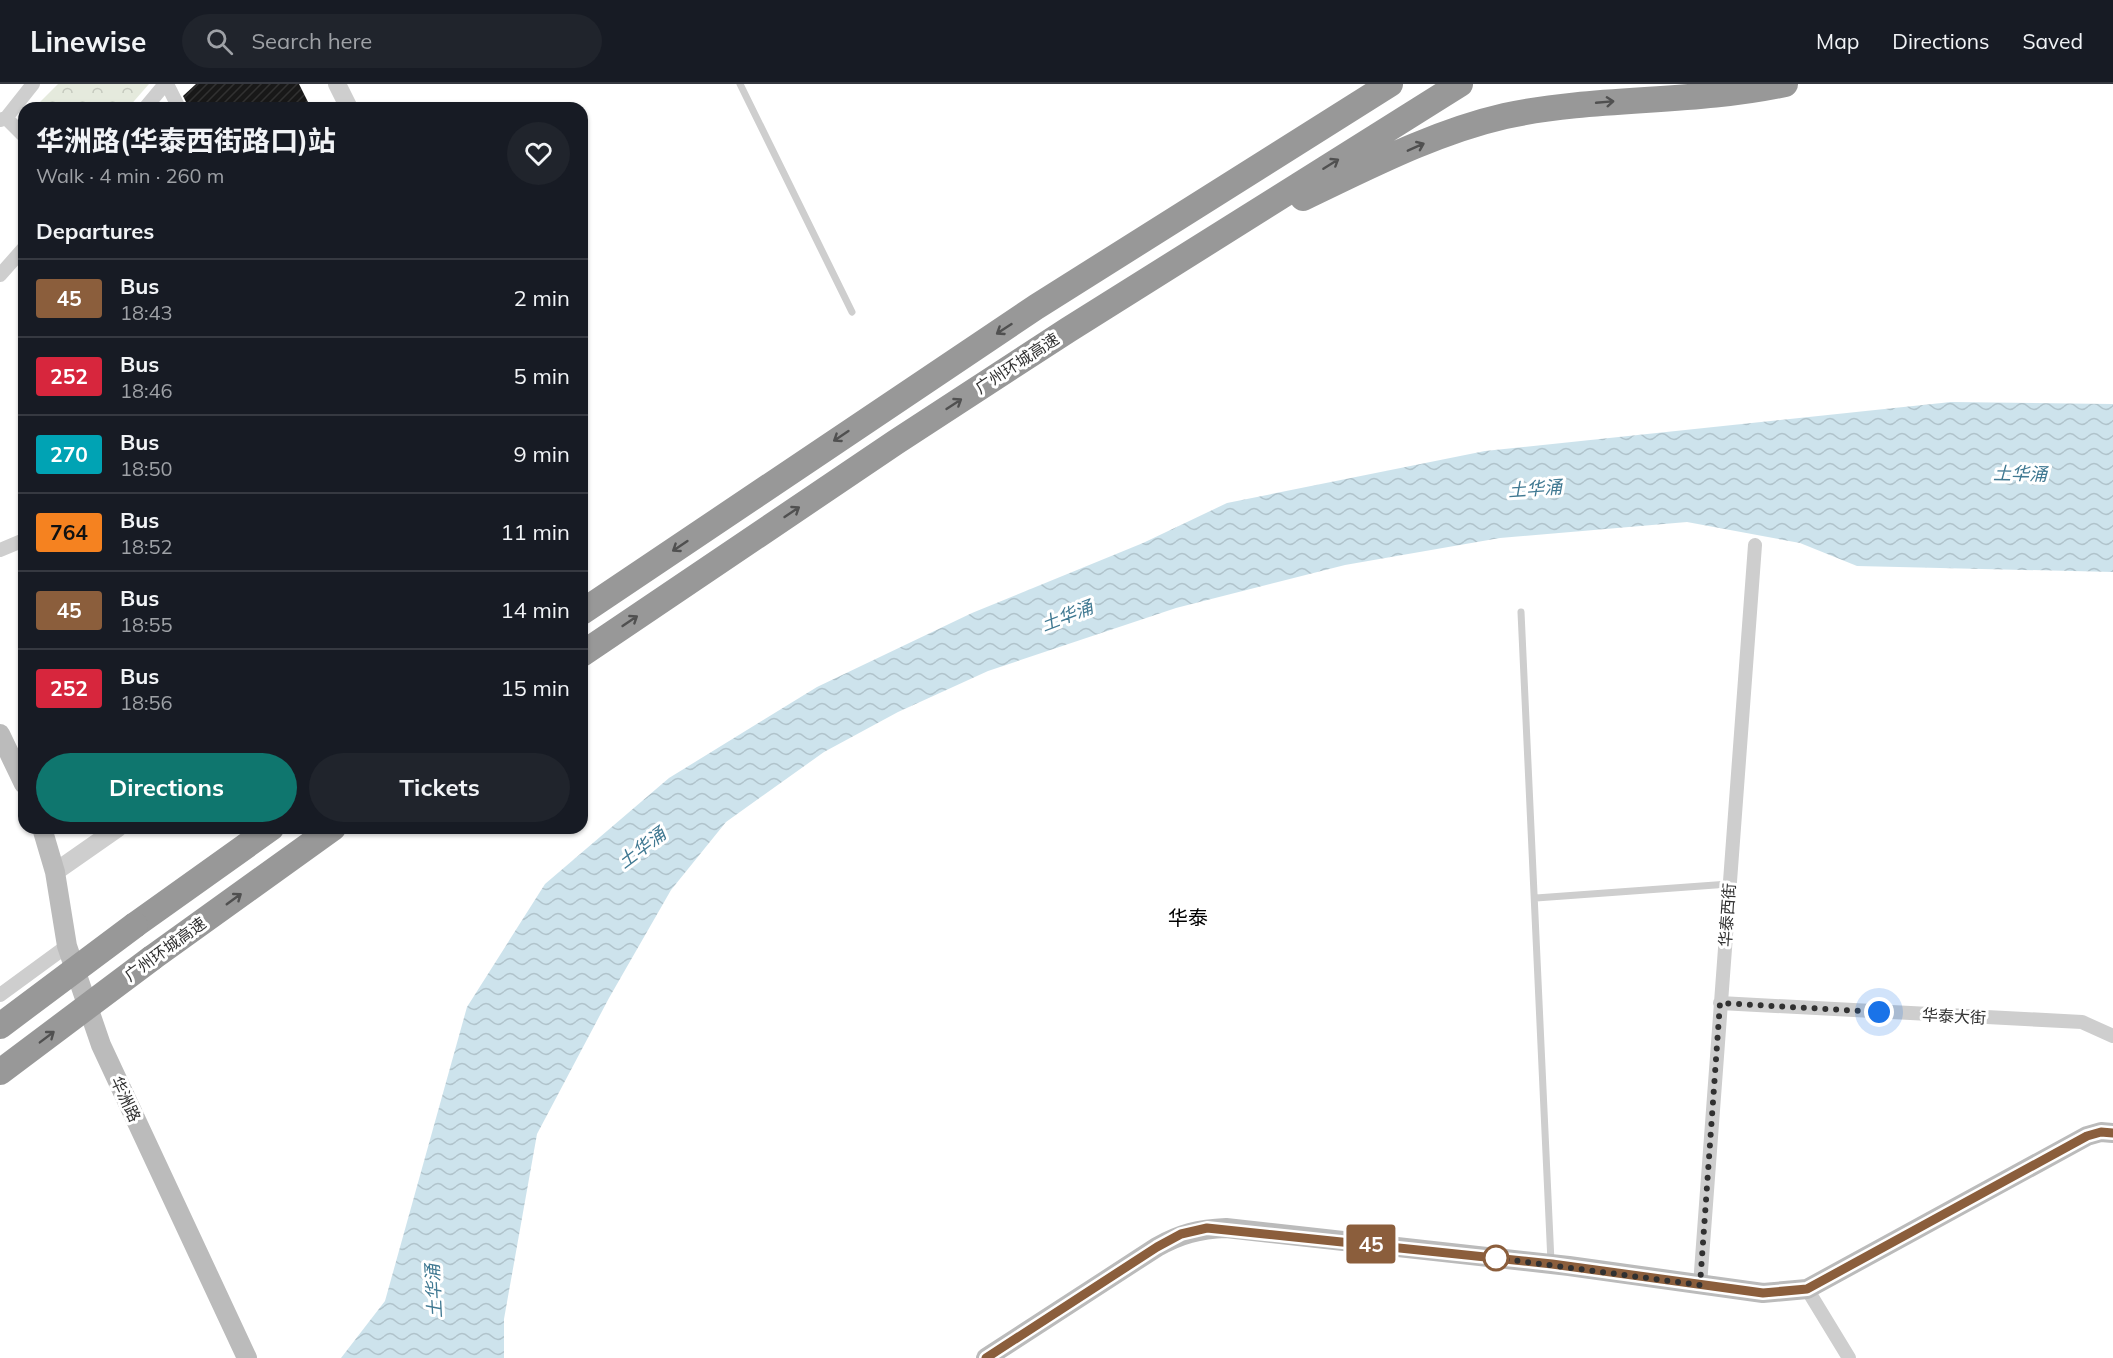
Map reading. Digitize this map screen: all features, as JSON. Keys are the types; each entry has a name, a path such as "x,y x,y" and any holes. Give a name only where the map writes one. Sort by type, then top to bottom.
{"highway":[{"path":"588,608 1036,307 1362,84"},
{"path":"1036,307 1390,84"},
{"name":"广州环城高速","path":"588,650 896,442 1068,330 1460,84"},
{"path":"1068,330 1292,203 1468,125 1580,104 1730,94 1785,84"},
{"path":"0,1026 135,925 263,834"},
{"name":"广州环城高速","path":"0,1072 152,958 325,834"}],"main road":[{"path":"0,733 18,771"},
{"name":"华洲路","path":"44,834 55,872 67,946 101,1045 247,1358"},
{"path":"986,1358 1157,1247 1181,1234 1207,1228 1238,1229 1552,1264 1763,1293 1807,1289 2087,1136 2112,1130"}],"street":[{"path":"18,131 3,119 33,84"},
{"path":"150,102 166,84 176,102"},
{"path":"337,84 346,102"},
{"path":"0,275 18,255"},
{"path":"0,550 18,542"},
{"name":"华泰西街","path":"1700,1285 1755,545"},
{"path":"55,872 109,834"},
{"path":"0,996 67,946"},
{"name":"华泰大街","path":"1720,1003 2082,1022 2113,1036"},
{"path":"1807,1289 1850,1358"}],"lane":[{"path":"741,84 852,312"},
{"path":"1521,612 1552,1264"},
{"path":"1536,898 1729,884"}],"green space":[{"path":"58,84 149,84 133,102 40,102"}],"water":[{"name":"土华涌","path":"1951,402 2113,404 2113,572 1857,566 1800,543 1687,522 1500,538 1345,565 1176,608 988,671 898,712 824,752 726,822 671,890 609,998 537,1134 504,1319 504,1358 341,1358 385,1301 467,1007 545,884 669,778 817,687 972,613 1143,543 1227,503 1485,451"}],"building":[{"path":"196,84 299,84 308,102 186,102 183,96"}],"bus line":[{"name":"45","path":"986,1358 1157,1247 1181,1234 1207,1228 1226,1228 1552,1264 1763,1293 1785,1293 1807,1289 1845,1271 2087,1136 2101,1132 2113,1133"}],"district":[{"name":"华泰","path":"1188,918"}],"route":[{"path":"1496,1258 1700,1285 1720,1003 1879,1012"}]}
